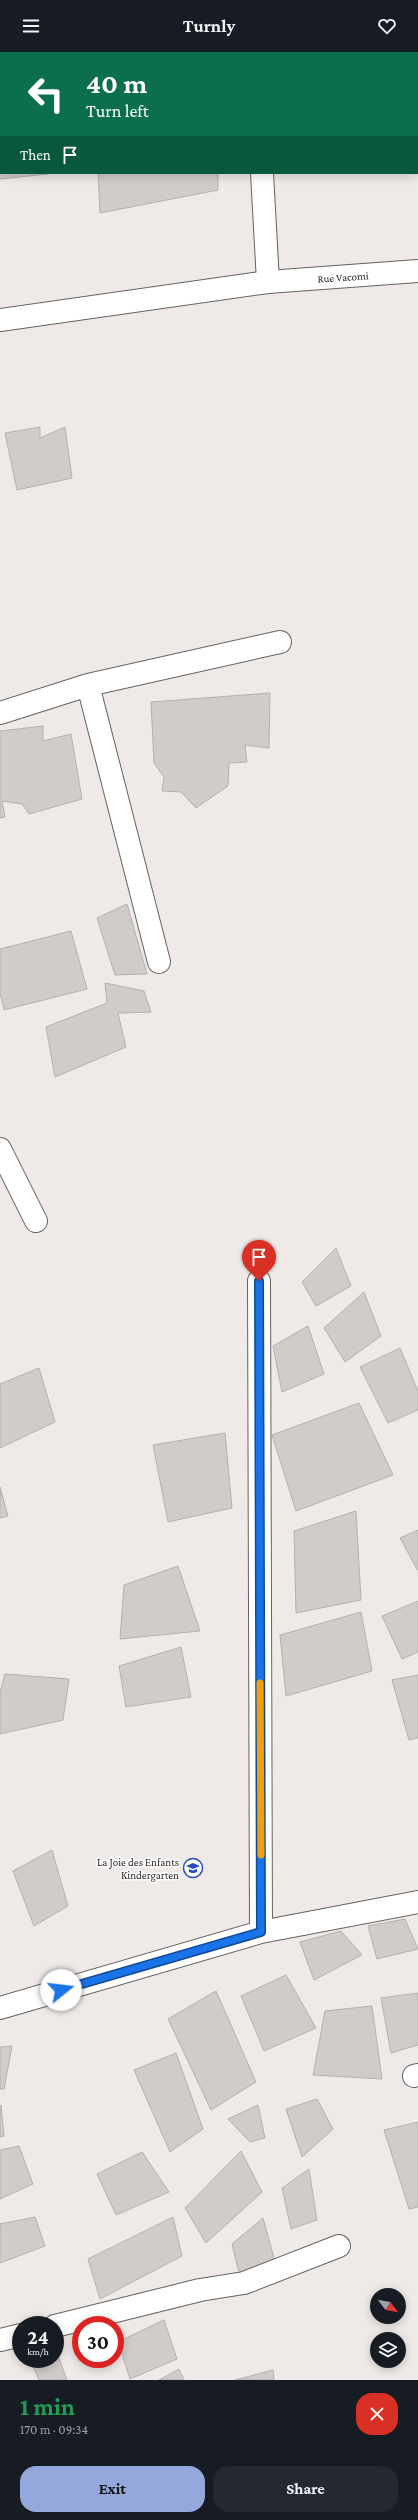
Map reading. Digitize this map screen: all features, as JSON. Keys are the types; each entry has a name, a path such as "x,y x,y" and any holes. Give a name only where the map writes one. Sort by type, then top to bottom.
{"street":[{"path":"262,174 268,282"},
{"name":"Rue Vacomi","path":"0,320 268,282 418,271"},
{"path":"0,712 88,685 280,642"},
{"path":"88,685 159,962"},
{"path":"0,1149 36,1220"},
{"path":"259,1281 261,1932"},
{"path":"0,2008 261,1932 418,1902"},
{"path":"64,2324 200,2290 244,2283 339,2246"},
{"path":"0,2340 12,2337"}],"building":[{"path":"0,174 48,174 0,179"},
{"path":"98,174 218,174 218,190 100,213"},
{"path":"40,427 40,438 65,427 72,478 17,490 5,433"},
{"path":"270,693 269,748 245,745 247,762 229,763 228,786 196,808 181,792 162,791 164,777 154,763 151,702"},
{"path":"43,726 43,741 71,734 82,799 29,814 22,804 2,801 5,817 0,818 0,731"},
{"path":"127,904 147,974 115,975 97,918"},
{"path":"71,931 87,989 4,1010 0,993 0,949"},
{"path":"105,983 144,991 151,1012 118,1013 126,1047 55,1077 46,1027 107,1003"},
{"path":"336,1248 351,1286 316,1306 302,1282"},
{"path":"364,1292 381,1336 345,1362 324,1328"},
{"path":"308,1326 324,1374 282,1392 273,1346"},
{"path":"400,1348 418,1391 418,1410 388,1423 360,1367"},
{"path":"39,1368 55,1422 0,1448 0,1384"},
{"path":"359,1403 393,1475 296,1511 272,1435"},
{"path":"225,1433 232,1508 168,1522 153,1445"},
{"path":"0,1487 8,1516 0,1518"},
{"path":"356,1511 361,1600 296,1613 294,1531"},
{"path":"418,1530 418,1571 400,1538"},
{"path":"178,1566 200,1631 120,1639 124,1585"},
{"path":"418,1601 418,1652 402,1659 382,1616"},
{"path":"361,1612 372,1671 286,1696 280,1635"},
{"path":"181,1647 191,1697 126,1707 119,1666"},
{"path":"5,1674 69,1679 63,1720 0,1734 0,1692"},
{"path":"418,1675 418,1738 409,1740 392,1680"},
{"path":"52,1850 68,1906 34,1926 13,1871"},
{"path":"405,1919 418,1949 377,1959 368,1926"},
{"path":"341,1931 362,1955 314,1980 300,1942"},
{"path":"286,1975 316,2028 264,2051 241,1996"},
{"path":"216,1991 256,2082 211,2110 168,2019"},
{"path":"418,1993 418,2045 391,2053 381,1998"},
{"path":"372,2006 382,2079 313,2075 325,2011"},
{"path":"12,2046 4,2089 0,2089 0,2047"},
{"path":"176,2053 203,2129 170,2152 134,2070"},
{"path":"317,2099 333,2129 302,2157 286,2109"},
{"path":"1,2105 4,2136 0,2137 0,2106"},
{"path":"258,2105 265,2138 250,2142 228,2119"},
{"path":"418,2122 418,2207 409,2209 384,2130"},
{"path":"19,2146 33,2184 0,2199 0,2150"},
{"path":"241,2151 262,2192 206,2243 185,2208"},
{"path":"142,2152 169,2192 116,2215 97,2174"},
{"path":"309,2169 317,2220 291,2229 282,2188"},
{"path":"35,2217 45,2246 0,2263 0,2224"},
{"path":"173,2217 182,2256 100,2299 88,2259"},
{"path":"263,2218 274,2258 240,2277 232,2244"},
{"path":"164,2320 177,2359 130,2379 124,2360 124,2339"},
{"path":"34,2368 63,2368 67,2380 39,2380"},
{"path":"179,2369 184,2380 159,2380"},
{"path":"273,2370 274,2380 235,2380"}],"slow traffic":[{"path":"260,1683 261,1855"}],"place":[{"name":"La Joie des Enfants Kindergarten","path":"193,1868"}],"route":[{"path":"61,1990 261,1932 259,1281"}]}
